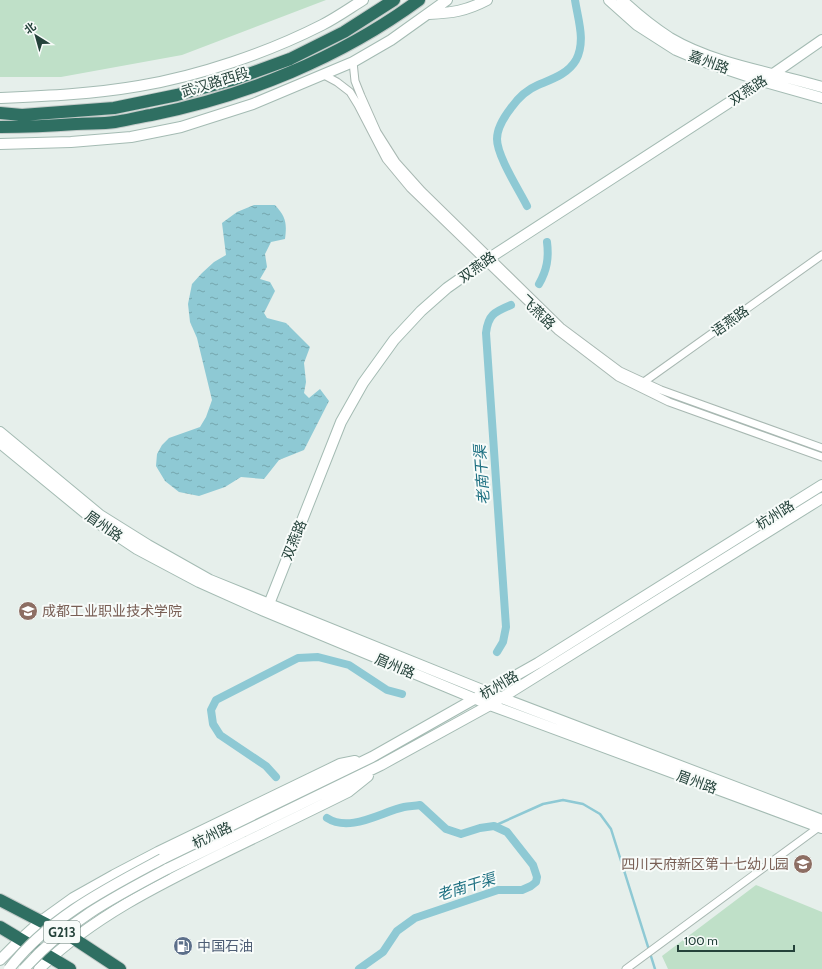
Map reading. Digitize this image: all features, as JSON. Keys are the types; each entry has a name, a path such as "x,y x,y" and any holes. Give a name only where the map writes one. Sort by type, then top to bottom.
{"highway":[{"name":"武汉路西段","path":"0,114 22,115 114,108 177,96 225,82 290,58 344,32 394,0"},
{"name":"武汉路西段","path":"0,127 115,122 179,109 238,92 296,70 344,46 397,16 419,0"},
{"name":"G213","path":"0,900 73,938 120,969"},
{"name":"G213","path":"0,927 21,938 70,969"}],"main road":[{"path":"0,98 56,96 139,86 205,71 262,52 323,25 364,0"},
{"path":"0,144 72,142 132,137 181,127 253,104 353,62 392,40 447,0"},
{"path":"429,14 464,11 487,0"},
{"name":"嘉州路","path":"609,0 637,25 676,50 702,61 762,81 822,98"},
{"path":"622,0 641,17 670,38 696,50 722,60 822,87"},
{"name":"双燕路","path":"266,607 341,422 362,383 394,340 421,311 447,288 488,259 773,74 822,40"},
{"path":"0,432 100,515 148,545 210,580 266,607 488,691 502,698 820,821"},
{"name":"眉州路","path":"0,443 95,522 137,548 199,582 266,607 474,699 820,821"},
{"name":"杭州路","path":"9,969 30,944 50,927 73,910 108,888 162,859 372,757 538,662 822,485"},
{"name":"杭州路","path":"24,969 40,950 58,935 112,898 167,869 381,765 490,705 822,498"},
{"path":"0,960 21,938 42,921 73,898 114,874 340,764 372,757"},
{"path":"39,969 73,938 119,909 173,877 348,792 381,765"}],"street":[{"name":"飞燕路","path":"353,62 355,81 361,96 377,132 396,162 488,259"},
{"name":"飞燕路","path":"324,75 337,82 350,92 358,104 386,160 410,188 561,326 620,371 669,402 822,457"},
{"name":"语燕路","path":"640,384 822,255"},
{"name":"飞燕路","path":"640,384 661,390 822,448"},
{"path":"626,969 820,821"}],"green space":[{"path":"0,0 326,0 182,55 61,77 0,77"},
{"path":"756,885 822,912 822,969 668,969 662,956"}],"water":[{"path":"254,205 275,205 284,217 286,224 285,239 271,242 265,254 267,267 260,279 270,282 275,291 264,313 267,318 286,323 310,347 304,363 306,382 304,393 309,398 320,389 329,401 304,450 279,460 264,479 241,477 225,487 199,496 179,492 165,481 156,466 157,454 162,445 169,438 200,427 206,417 212,400 197,338 190,322 188,304 192,284 214,262 226,255 222,223 237,212"}],"waterway":[{"name":"老南干渠","path":"527,206 509,173 501,154 497,139 498,131 501,123 516,101 530,89 569,69 576,60 579,53 581,38 575,0"},
{"name":"老南干渠","path":"539,284 547,264 547,242"},
{"name":"老南干渠","path":"497,652 503,642 506,627 486,333 490,318 496,312 511,305"},
{"name":"老南干渠","path":"276,777 266,766 220,735 213,724 211,710 216,700 298,658 318,657 349,665 387,690 402,694"},
{"path":"494,826 543,804 563,800 583,804 600,814 611,829 655,969"},
{"name":"老南干渠","path":"327,818 336,822 355,822 366,820 404,807 420,805 446,829 461,834 480,828 494,826 507,832 533,865 537,877 536,882 522,890 498,890 415,918 397,931 383,952 359,969"}],"place":[{"name":"成都工业职业技术学院","path":"28,611"},
{"name":"四川天府新区第十七幼儿园","path":"803,864"},
{"name":"中国石油","path":"183,946"}]}
